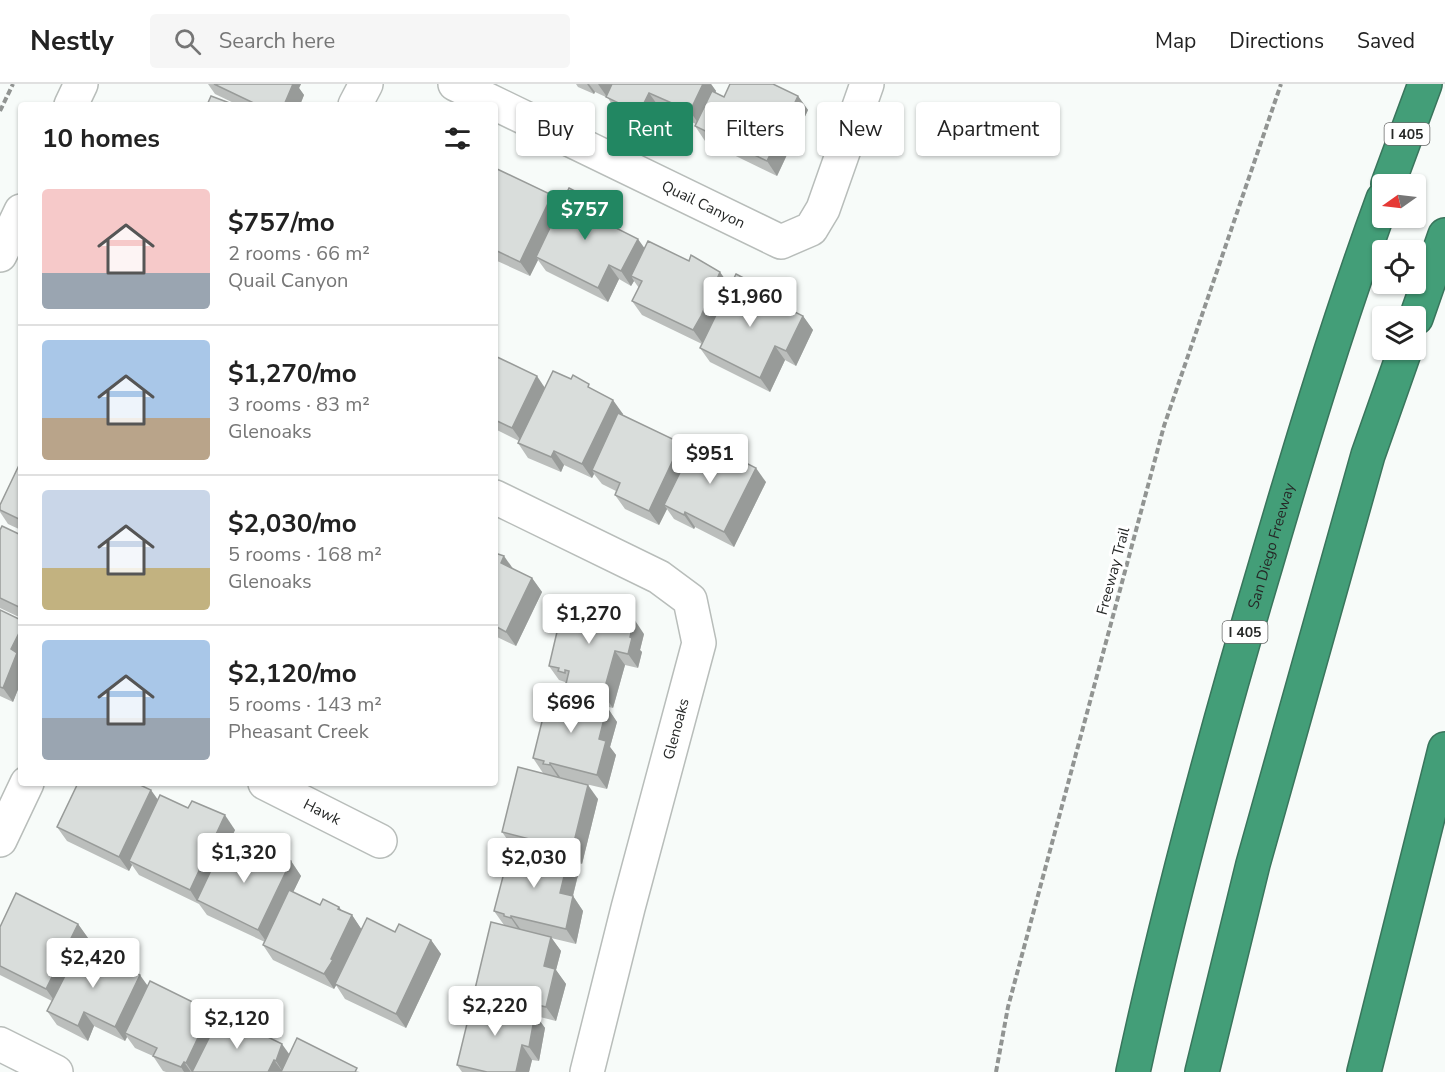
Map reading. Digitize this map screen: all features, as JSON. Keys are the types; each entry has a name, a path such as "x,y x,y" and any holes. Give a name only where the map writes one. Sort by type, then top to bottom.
{"highway":[{"name":"I 405","path":"1392,174 1425,84"},
{"name":"San Diego Freeway","path":"1133,1072 1177,888 1232,678 1348,294 1372,228"},
{"path":"1420,306 1445,235"},
{"path":"1202,1072 1253,864 1365,467 1402,360"},
{"path":"1364,1072 1445,749"}],"street":[{"path":"72,102 81,84"},
{"path":"357,102 366,84"},
{"name":"Quail Canyon","path":"455,84 492,102"},
{"name":"Quail Canyon","path":"498,105 781,242 811,229 823,209 867,84"},
{"path":"18,217 0,256 18,265"},
{"name":"Glenoaks","path":"498,498 658,577 690,600 699,643 587,1072"},
{"path":"0,840 26,786"},
{"name":"Hawk","path":"272,786 380,841"},
{"path":"0,1044 56,1072"}],"path":[{"path":"0,111 13,84"},
{"name":"Freeway Trail","path":"996,1072 1008,1007 1164,426 1281,84"}],"building":[{"path":"214,84 293,84 285,102 252,102"},
{"path":"612,84 703,84 693,105 693,102 670,102 649,93 644,102 616,102 606,97"},
{"path":"730,84 773,84 798,96 795,102 707,102 712,91 724,97"},
{"path":"211,96 227,102 208,102"},
{"path":"705,105 705,131 695,126"},
{"path":"757,156 769,156 767,161"},
{"path":"498,169 552,195 520,262 498,251"},
{"path":"569,188 602,205 596,218 638,239 621,271 609,265 598,288 536,257"},
{"path":"648,241 689,261 691,255 720,272 693,330 632,301 642,281 631,276"},
{"path":"736,274 768,291 765,297 803,316 786,351 775,346 760,378 700,348"},
{"path":"498,357 537,376 512,428 498,421"},
{"path":"553,371 571,379 573,375 589,384 588,387 613,400 582,464 554,451 551,457 518,443"},
{"path":"618,413 681,443 649,511 615,495 620,483 592,470"},
{"path":"697,438 756,468 724,532 685,512 684,515 664,505"},
{"path":"18,467 18,519 0,510 0,505"},
{"path":"2,526 18,534 18,607 0,598 0,530"},
{"path":"498,554 504,556 501,563 532,578 506,632 498,628"},
{"path":"564,602 634,619 628,654 615,651 603,694 566,684 569,671 565,670 565,673 558,671 559,668 549,666"},
{"path":"0,610 18,619 18,635 11,649 17,653 3,688 0,687"},
{"path":"549,693 607,707 599,739 606,741 597,775 550,763 550,765 543,764 544,761 533,758"},
{"path":"518,767 588,785 572,850 502,832"},
{"path":"77,786 142,786 151,790 119,857 57,827"},
{"path":"160,795 188,808 192,801 225,815 190,890 129,861"},
{"path":"223,845 251,858 257,845 291,861 258,930 197,900"},
{"path":"511,846 568,860 560,893 573,896 566,929 511,916 511,918 494,911"},
{"path":"289,890 320,905 323,899 352,915 331,959 333,960 324,974 263,945"},
{"path":"16,893 78,924 46,989 0,966 0,927"},
{"path":"367,918 395,932 399,924 431,940 396,1014 335,984"},
{"path":"491,922 551,937 544,966 555,969 546,1007 475,989"},
{"path":"80,946 140,975 115,1027 84,1012 78,1026 47,1011 72,962 70,961 73,955 75,956"},
{"path":"150,981 211,1011 205,1028 203,1027 186,1063 184,1062 181,1067 153,1056 157,1048 125,1033"},
{"path":"473,999 484,1002 484,999 491,1003 535,1014 529,1047 522,1045 516,1072 487,1072 457,1065"},
{"path":"221,1014 282,1044 276,1061 274,1060 268,1072 192,1072"},
{"path":"297,1038 357,1068 355,1072 281,1072"}]}
